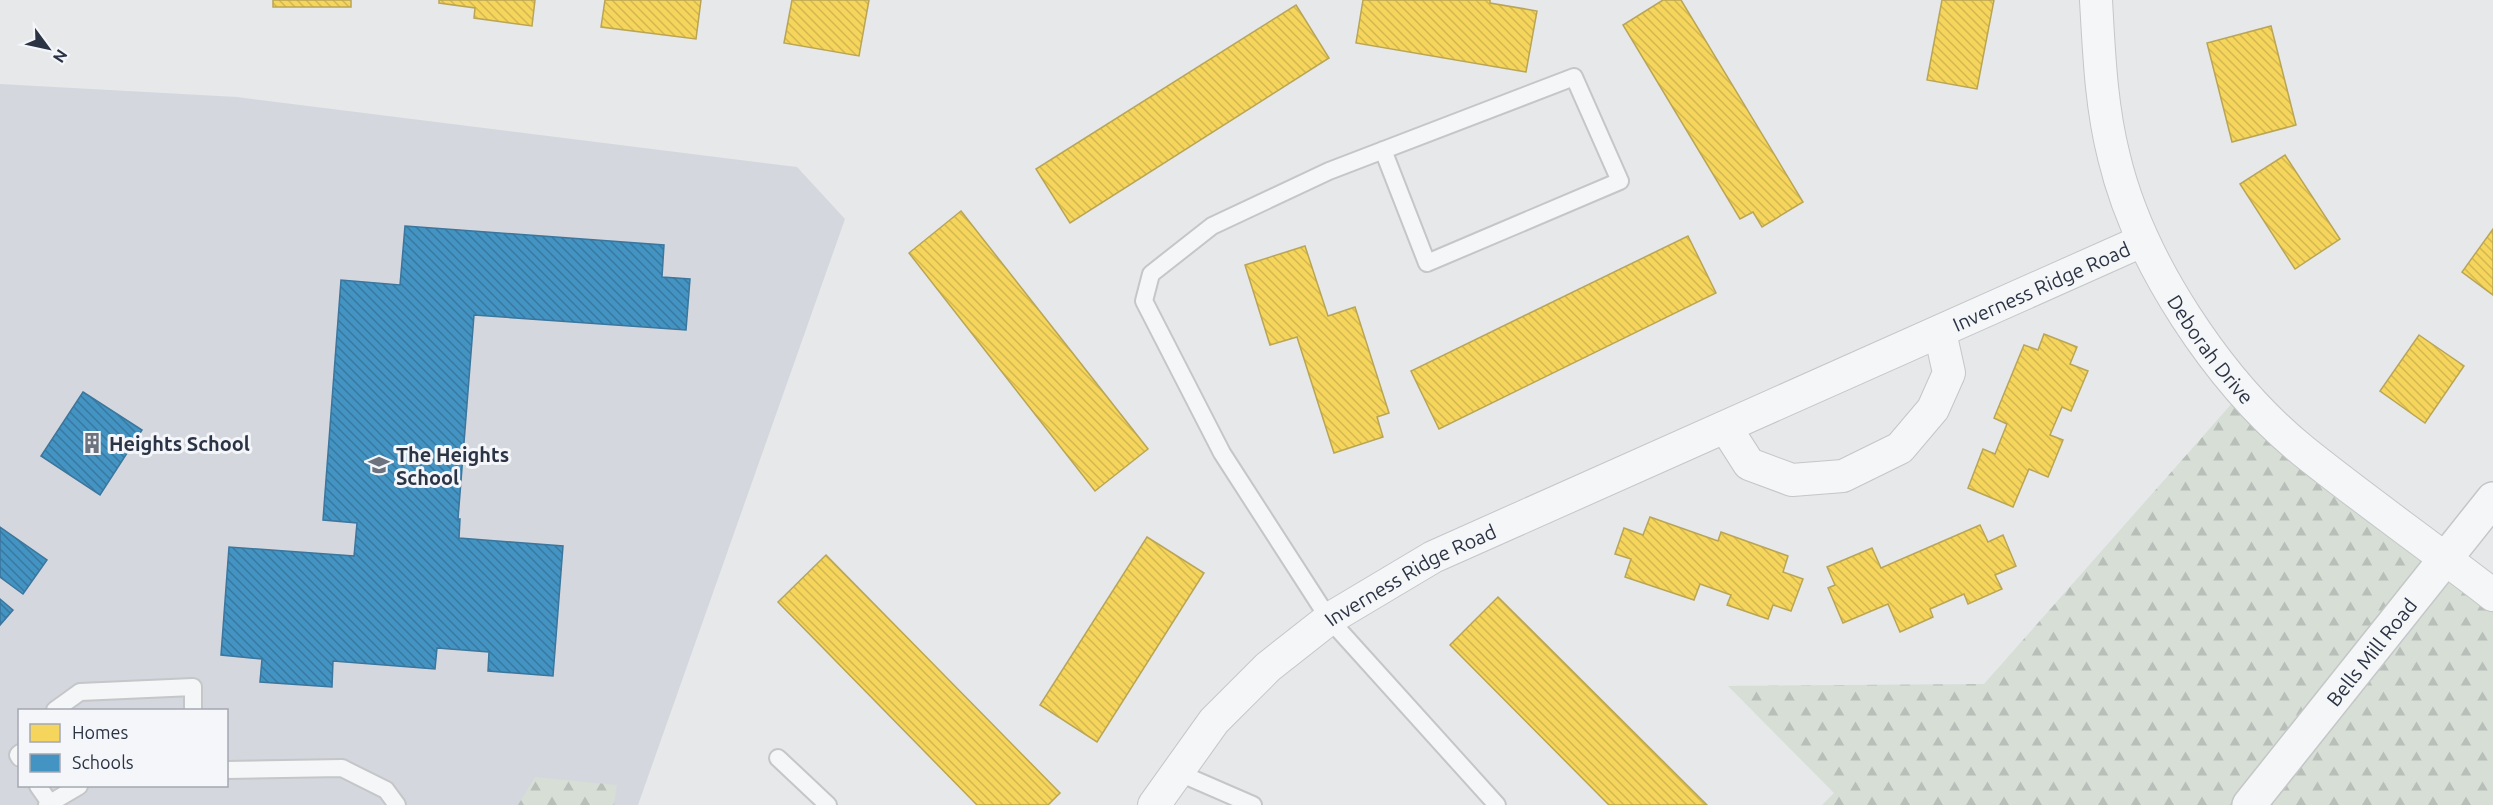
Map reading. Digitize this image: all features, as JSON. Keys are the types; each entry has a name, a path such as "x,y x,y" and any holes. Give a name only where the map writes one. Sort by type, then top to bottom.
{"street":[{"name":"Deborah Drive","path":"2096,0 2100,80 2114,158 2142,241 2184,313 2242,392 2301,449 2493,595"},
{"name":"Inverness Ridge Road","path":"1154,805 1214,721 1268,667 1329,619 1433,557 2142,241"},
{"name":"Inverness Ridge Road","path":"1725,428 1749,464 1792,480 1843,476 1900,448 1933,409 1949,374 1940,332"},
{"name":"Bells Mill Road","path":"2249,805 2493,499"}],"lane":[{"path":"1383,150 1427,263 1620,182 1574,77 1383,150 1329,171 1212,225 1151,274 1144,301 1222,453 1329,619 1497,805"},
{"path":"58,709 80,692 193,687 193,709"},
{"path":"778,758 828,805"},
{"path":"228,770 342,768 386,790 397,805"},
{"path":"1177,772 1253,805"},
{"path":"39,787 49,804 77,787"}],"shaded area":[{"name":"The Heights School","path":"0,84 237,97 797,167 845,219 638,805 0,805"}],"green space":[{"path":"2242,392 2493,600 2493,805 1822,805 1834,793 1728,686 1984,684"},
{"path":"535,777 617,785 614,805 518,805"}],"building: Homes":[{"path":"273,0 351,0 351,7 273,7"},
{"path":"439,0 535,0 532,26 474,18 475,8 439,3"},
{"path":"605,0 701,0 696,39 601,27"},
{"path":"792,0 869,0 859,56 784,43"},
{"path":"1363,0 1490,0 1490,3 1537,11 1526,72 1356,43"},
{"path":"1663,0 1681,0 1803,202 1762,227 1753,212 1740,219 1623,25"},
{"path":"1942,0 1994,0 1977,89 1927,80"},
{"path":"1296,5 1329,58 1070,223 1036,169"},
{"path":"2271,26 2296,125 2232,142 2207,43"},
{"path":"2285,155 2340,239 2295,269 2240,184"},
{"path":"961,211 1148,449 1095,491 909,253"},
{"path":"2493,229 2493,295 2462,272"},
{"path":"1688,236 1716,293 1439,429 1411,371"},
{"path":"1305,246 1328,316 1355,307 1389,413 1377,417 1383,437 1334,453 1297,337 1270,345 1245,265"},
{"path":"2044,334 2077,347 2070,364 2088,371 2071,411 2062,407 2050,435 2063,440 2048,477 2029,469 2013,507 1968,488 1983,449 1995,454 2007,424 1994,418 2024,345 2038,350"},
{"path":"2419,335 2464,366 2425,423 2380,391"},
{"path":"1650,517 1718,541 1721,532 1788,556 1783,572 1803,579 1791,611 1773,605 1768,619 1727,605 1731,595 1700,584 1694,600 1625,577 1631,559 1615,554 1624,528 1643,535"},
{"path":"1980,525 1988,542 2003,535 2016,566 1995,575 2002,589 1968,604 1964,594 1930,609 1933,617 1900,632 1888,604 1843,623 1828,588 1835,585 1827,567 1872,548 1881,568"},
{"path":"1147,537 1204,573 1097,742 1040,705"},
{"path":"826,555 1060,793 1048,805 977,805 778,602"},
{"path":"1498,597 1707,805 1609,805 1450,645"}],"building: Schools":[{"path":"405,226 664,245 662,277 690,279 686,330 474,315 458,519 460,519 459,538 563,546 553,676 488,671 489,652 437,648 435,669 333,661 332,687 260,682 262,659 221,655 229,547 354,556 357,523 323,520 341,280 400,285"},
{"name":"Heights School","path":"83,392 142,430 100,495 41,456"},
{"path":"0,527 47,560 23,594 0,577"},
{"path":"0,599 13,610 0,625"}],"place":[{"name":"Heights School","path":"92,443"},
{"name":"The Heights School","path":"379,465"}]}
